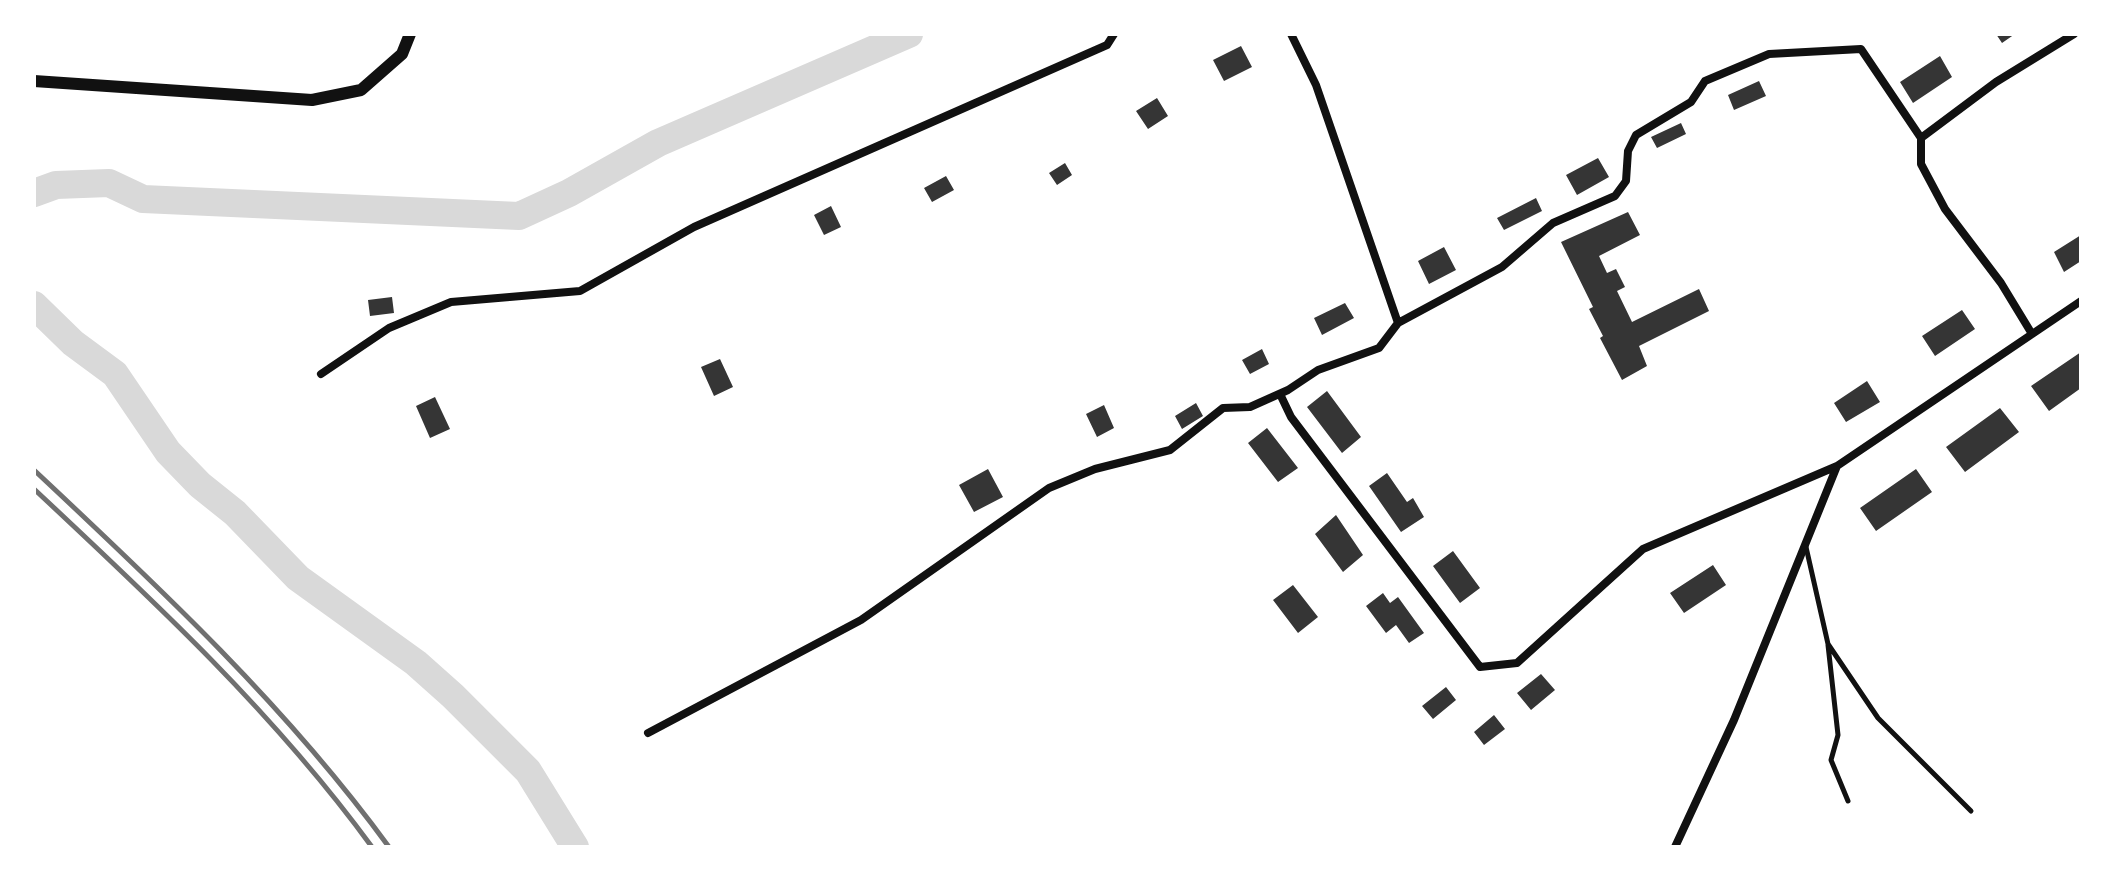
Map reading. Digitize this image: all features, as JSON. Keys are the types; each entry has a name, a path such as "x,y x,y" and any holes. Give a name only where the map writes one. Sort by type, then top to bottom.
{"street":[{"path":"34,81 312,100 361,90 402,54 410,34"},
{"path":"321,374 389,328 451,302 580,291 694,227 1107,45 1114,34"},
{"path":"1291,34 1316,85 1398,323"},
{"path":"1921,138 1996,82 2074,34"},
{"path":"648,733 861,620 1049,488 1095,469 1170,450 1223,408 1250,407 1280,394 1318,370 1379,348 1398,323 1502,267 1553,223 1615,196 1626,181 1628,151 1636,135 1691,102 1705,81 1769,54 1861,49 1921,138 1921,164 1945,209 2001,283 2032,334"},
{"path":"1280,394 1291,417 1480,667 1517,663 1643,549 1837,466 2081,301"},
{"path":"1675,847 1734,720 1837,466"}],"lane":[{"path":"1806,547 1828,644 1838,735 1831,760 1848,801"},
{"path":"1828,644 1878,718 1971,811"}],"building":[{"path":"1996,34 2015,34 2002,43"},
{"path":"1241,46 1252,67 1224,81 1213,60"},
{"path":"1940,56 1952,77 1913,103 1900,82"},
{"path":"1759,81 1766,96 1734,110 1728,95"},
{"path":"1157,98 1168,116 1148,129 1136,111"},
{"path":"1681,123 1686,134 1657,148 1651,137"},
{"path":"1598,158 1609,177 1577,195 1566,175"},
{"path":"1065,163 1072,175 1057,185 1049,173"},
{"path":"946,176 954,190 932,202 924,188"},
{"path":"1536,198 1542,211 1504,230 1497,218"},
{"path":"831,206 841,227 824,235 814,215"},
{"path":"1628,212 1640,235 1599,256 1607,273 1616,269 1625,287 1617,291 1632,322 1699,289 1709,311 1639,346 1647,366 1622,380 1600,338 1603,336 1589,309 1593,307 1561,242"},
{"path":"2081,235 2081,261 2064,272 2054,252"},
{"path":"1444,247 1456,270 1429,284 1418,261"},
{"path":"392,297 394,313 370,316 368,300"},
{"path":"1345,303 1354,318 1322,335 1314,318"},
{"path":"1962,310 1975,329 1935,356 1922,336"},
{"path":"1262,349 1269,364 1250,374 1242,360"},
{"path":"2081,352 2081,388 2049,411 2031,386"},
{"path":"720,359 733,387 714,396 701,367"},
{"path":"1867,381 1880,402 1846,422 1834,403"},
{"path":"1327,391 1361,437 1342,453 1307,407"},
{"path":"435,397 450,429 430,438 416,406"},
{"path":"1196,403 1203,416 1182,429 1175,416"},
{"path":"1104,405 1114,428 1097,437 1086,414"},
{"path":"2000,408 2019,432 1965,472 1946,447"},
{"path":"1267,428 1298,468 1278,482 1248,443"},
{"path":"988,469 1003,497 974,512 959,485"},
{"path":"1916,469 1932,492 1876,531 1860,508"},
{"path":"1387,473 1407,502 1413,498 1424,517 1401,532 1369,486"},
{"path":"1336,515 1363,555 1343,572 1315,534"},
{"path":"1453,551 1480,588 1460,603 1433,566"},
{"path":"1713,565 1726,585 1684,613 1670,593"},
{"path":"1293,585 1318,617 1298,633 1273,600"},
{"path":"1383,593 1390,603 1398,597 1424,633 1409,643 1396,625 1386,633 1366,606"},
{"path":"1541,674 1555,690 1531,710 1517,693"},
{"path":"1446,687 1456,700 1433,719 1422,706"},
{"path":"1494,715 1505,729 1484,745 1474,732"}],"waterway":[{"path":"34,193 56,185 109,183 143,199 519,216 569,193 658,143 909,34"},
{"path":"34,305 73,343 115,374 168,452 200,485 235,513 298,578 416,663 528,771 575,847"}],"railway":[{"path":"34,470 175,604 265,697 350,795 389,847"},
{"path":"34,489 212,660 295,751 372,847"}]}
